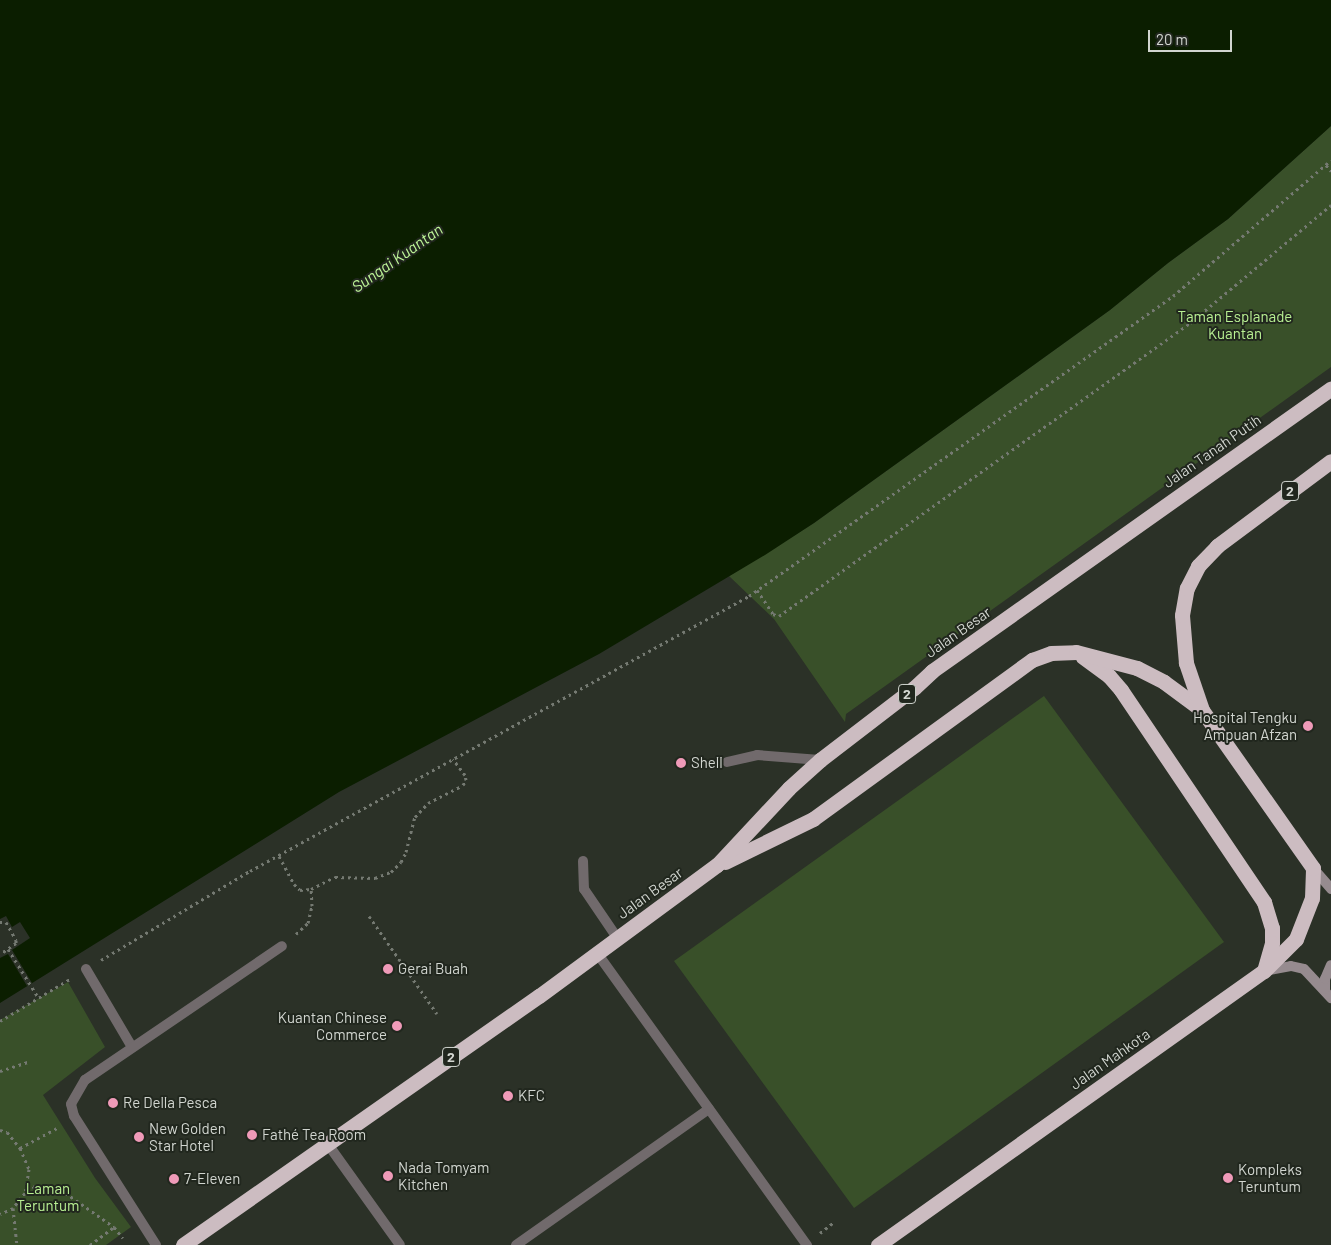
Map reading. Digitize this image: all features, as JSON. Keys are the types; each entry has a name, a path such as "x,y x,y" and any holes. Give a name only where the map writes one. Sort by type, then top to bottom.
{"highway":[{"name":"Jalan Tanah Putih","path":"1114,543 1331,389"},
{"name":"2","path":"1202,710 1186,663 1181,627 1187,588 1198,566 1217,546 1249,520 1331,461"},
{"name":"Jalan Besar","path":"183,1245 539,996 717,866 789,788 820,760 932,672 1114,543"},
{"path":"1076,652 1109,676 1121,690 1264,902 1272,928 1272,943 1264,971"},
{"path":"717,866 813,819 1032,660 1051,653 1076,652 1138,668 1164,682 1202,710 1313,868"},
{"name":"Jalan Mahkota","path":"878,1245 1264,971 1296,939 1312,898 1313,868"}],"street":[{"path":"727,762 757,755 820,760"},
{"path":"583,861 584,889 618,939"},
{"path":"1313,868 1331,889"},
{"path":"156,1245 74,1116 71,1104 85,1080 282,946"},
{"path":"597,953 806,1245"},
{"path":"1328,993 1326,979 1331,965"},
{"path":"1264,971 1285,966 1297,967 1309,973 1328,993"},
{"path":"86,969 132,1047"},
{"path":"516,1245 709,1109"},
{"path":"327,1143 400,1245"}],"path":[{"path":"0,1021 279,856 757,590 1173,296 1331,160"},
{"path":"1326,165 1331,171"},
{"path":"757,590 773,614 779,616 1190,323 1331,205"},
{"path":"279,856 294,884 300,890 311,889 336,877 375,878 391,872 401,862 406,852 415,817 428,803 463,786 466,780 465,775 453,758"},
{"path":"282,946 308,922 312,906 311,889"},
{"path":"369,916 437,1014"},
{"path":"0,922 6,922 16,937 16,943 0,954"},
{"path":"8,949 38,997"},
{"path":"0,1071 28,1062"},
{"path":"20,1148 47,1135 74,1116"},
{"path":"0,1130 8,1132 20,1148 29,1169 25,1193 13,1208 0,1214"},
{"path":"26,1186 60,1189 114,1227 123,1238"},
{"path":"13,1208 17,1245"},
{"path":"819,1234 834,1222"},
{"path":"90,1245 114,1227"}],"green space":[{"name":"Taman Esplanade Kuantan","path":"1331,126 1331,367 846,714 845,722 774,619 729,576 814,523 1110,310 1168,263 1228,219"},
{"path":"1044,696 1224,942 854,1208 674,961"},
{"name":"Laman Teruntum","path":"68,982 105,1047 43,1095 95,1178 131,1227 106,1245 0,1245 0,1020"}],"water":[{"name":"Sungai Kuantan","path":"0,0 1331,0 1331,126 1228,219 1168,263 1110,310 814,523 765,555 599,654 339,792 0,1003"}],"pier":[{"path":"6,916 12,927 20,922 30,938 12,950 32,983 27,986 8,954 0,958 0,919"}],"place":[{"name":"Hospital Tengku Ampuan Afzan","path":"1308,726"},
{"name":"Shell","path":"681,763"},
{"name":"Gerai Buah","path":"388,969"},
{"name":"Kuantan Chinese Commerce","path":"397,1026"},
{"name":"KFC","path":"508,1096"},
{"name":"Re Della Pesca","path":"113,1103"},
{"name":"Fathé Tea Room","path":"252,1135"},
{"name":"New Golden Star Hotel","path":"139,1137"},
{"name":"Nada Tomyam Kitchen","path":"388,1176"},
{"name":"Kompleks Teruntum","path":"1228,1178"},
{"name":"7-Eleven","path":"174,1179"}]}
